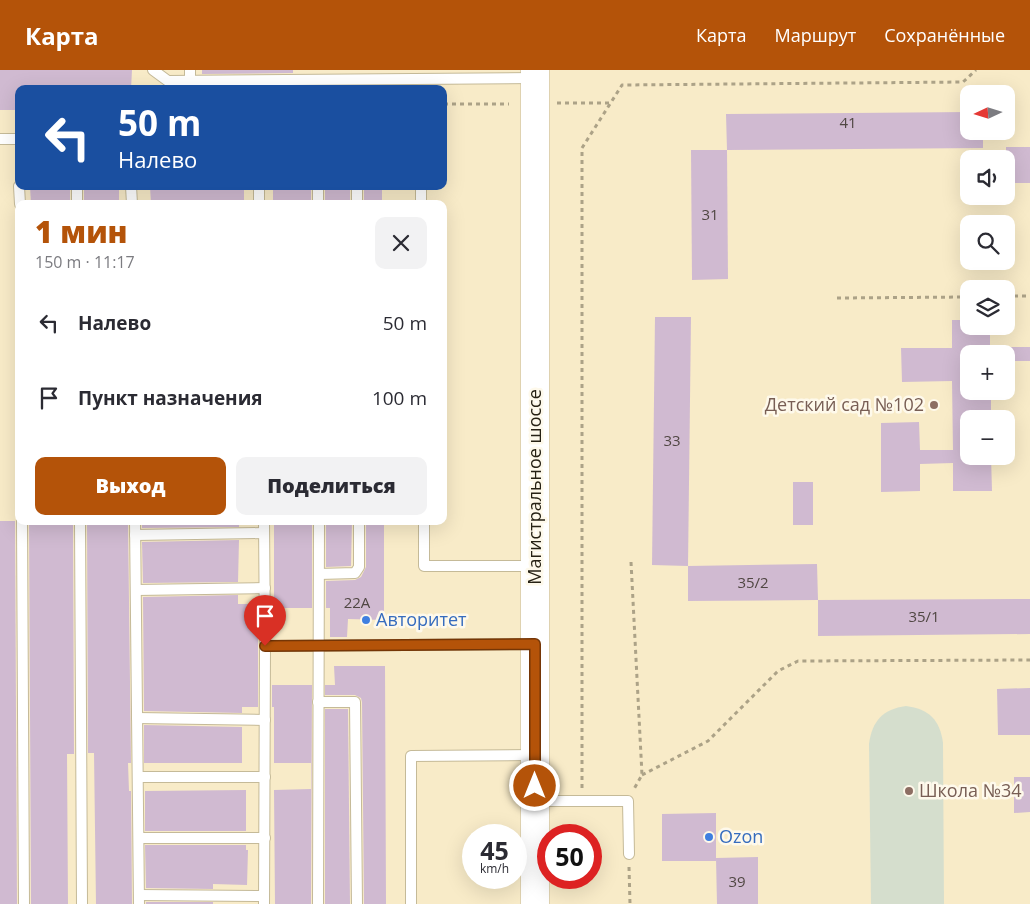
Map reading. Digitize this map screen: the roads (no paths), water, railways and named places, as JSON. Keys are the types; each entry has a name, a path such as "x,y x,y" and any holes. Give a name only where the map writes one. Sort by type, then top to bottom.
{"main road":[{"name":"Магистральное шоссе","path":"535,74 535,904"}],"lane":[{"path":"153,70 168,81 420,84 535,74"},
{"path":"190,70 190,81"},
{"path":"0,139 15,139"},
{"path":"22,525 24,904"},
{"path":"80,525 82,904"},
{"path":"135,525 139,899 264,900 264,525"},
{"path":"318,904 319,525"},
{"path":"319,574 356,573 359,567 359,525"},
{"path":"424,525 424,566 535,566"},
{"path":"135,535 264,533"},
{"path":"136,590 265,588"},
{"path":"265,646 535,644"},
{"path":"318,702 355,702 357,904"},
{"path":"137,718 265,720"},
{"path":"411,904 411,756 535,755"},
{"path":"138,777 265,778"},
{"path":"535,802 628,801 629,854"},
{"path":"139,838 265,838"}],"place":[{"name":"Детский сад №102","path":"934,405"},
{"name":"Авторитет","path":"366,620"},
{"name":"Школа №34","path":"909,791"},
{"name":"Ozon","path":"709,837"}]}
